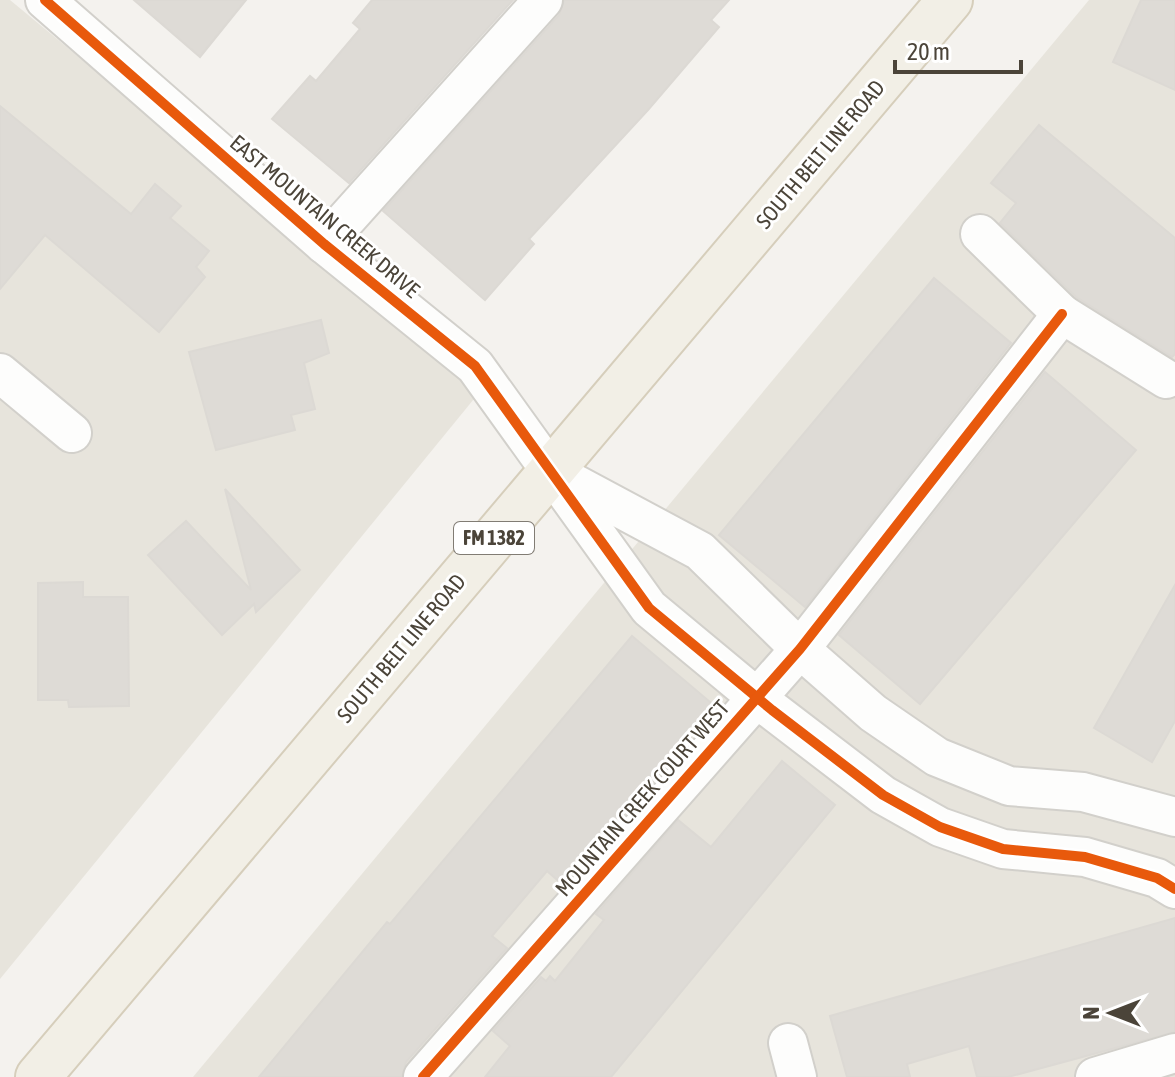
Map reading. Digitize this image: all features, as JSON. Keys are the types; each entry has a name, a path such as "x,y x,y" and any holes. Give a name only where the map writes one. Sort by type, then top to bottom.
{"main road":[{"name":"SOUTH BELT LINE ROAD","path":"38,1077 950,0"}],"street":[{"name":"EAST MOUNTAIN CREEK DRIVE","path":"324,244 543,0"},
{"name":"EAST MOUNTAIN CREEK DRIVE","path":"53,3 324,244 475,366 649,608 758,698 883,795 940,827 1003,849 1085,857 1169,874"},
{"path":"980,234 1062,314 1166,379"},
{"name":"MOUNTAIN CREEK COURT WEST","path":"423,1077 800,649 1062,314"},
{"path":"0,373 72,433"},
{"path":"551,470 700,551 800,649 873,713 937,757 1009,786 1083,792 1175,817"},
{"path":"1095,1077 1175,1053"}],"shaded area":[{"path":"0,0 10,0 478,394 0,979"},
{"path":"1089,0 1175,0 1175,1077 193,1077"}],"building":[{"path":"134,0 246,0 200,57"},
{"path":"372,0 513,0 349,183 272,119 310,76 316,81 360,29 353,23"},
{"path":"564,0 729,0 711,20 719,27 648,110 529,239 534,244 485,300 383,211 559,15"},
{"path":"1141,0 1175,0 1175,90 1113,62"},
{"path":"0,106 131,214 155,184 181,206 170,218 209,251 196,267 205,277 159,332 45,235 0,289"},
{"path":"1039,125 1175,238 1175,354 1172,357 1076,297 1000,223 1016,203 991,183"},
{"path":"934,278 1011,343 805,607 719,535"},
{"path":"321,320 329,353 304,363 315,409 291,415 295,430 216,450 189,352"},
{"path":"1045,372 1136,450 920,704 839,635"},
{"path":"225,489 300,570 256,612 254,604 222,635 148,555 186,521 251,590"},
{"path":"83,582 83,597 128,597 129,706 69,707 68,700 38,700 38,583"},
{"path":"1175,585 1175,721 1152,762 1094,728"},
{"path":"632,636 716,707 563,885 547,871 492,936 507,948 406,1062 402,1077 259,1077 387,922 390,924"},
{"path":"782,761 835,805 611,1077 485,1077 510,1046 493,1031 541,977 546,981 550,976 555,981 604,920 596,914 678,820 711,847"},
{"path":"1175,918 1175,1032 1008,1077 977,1077 969,1046 907,1064 910,1077 847,1077 830,1016"}],"cycle path":[{"path":"45,0 324,244 475,366 649,608 772,710 883,795 940,827 1003,849 1085,857 1157,878 1175,889"},
{"path":"423,1077 800,649 1062,314"}]}
